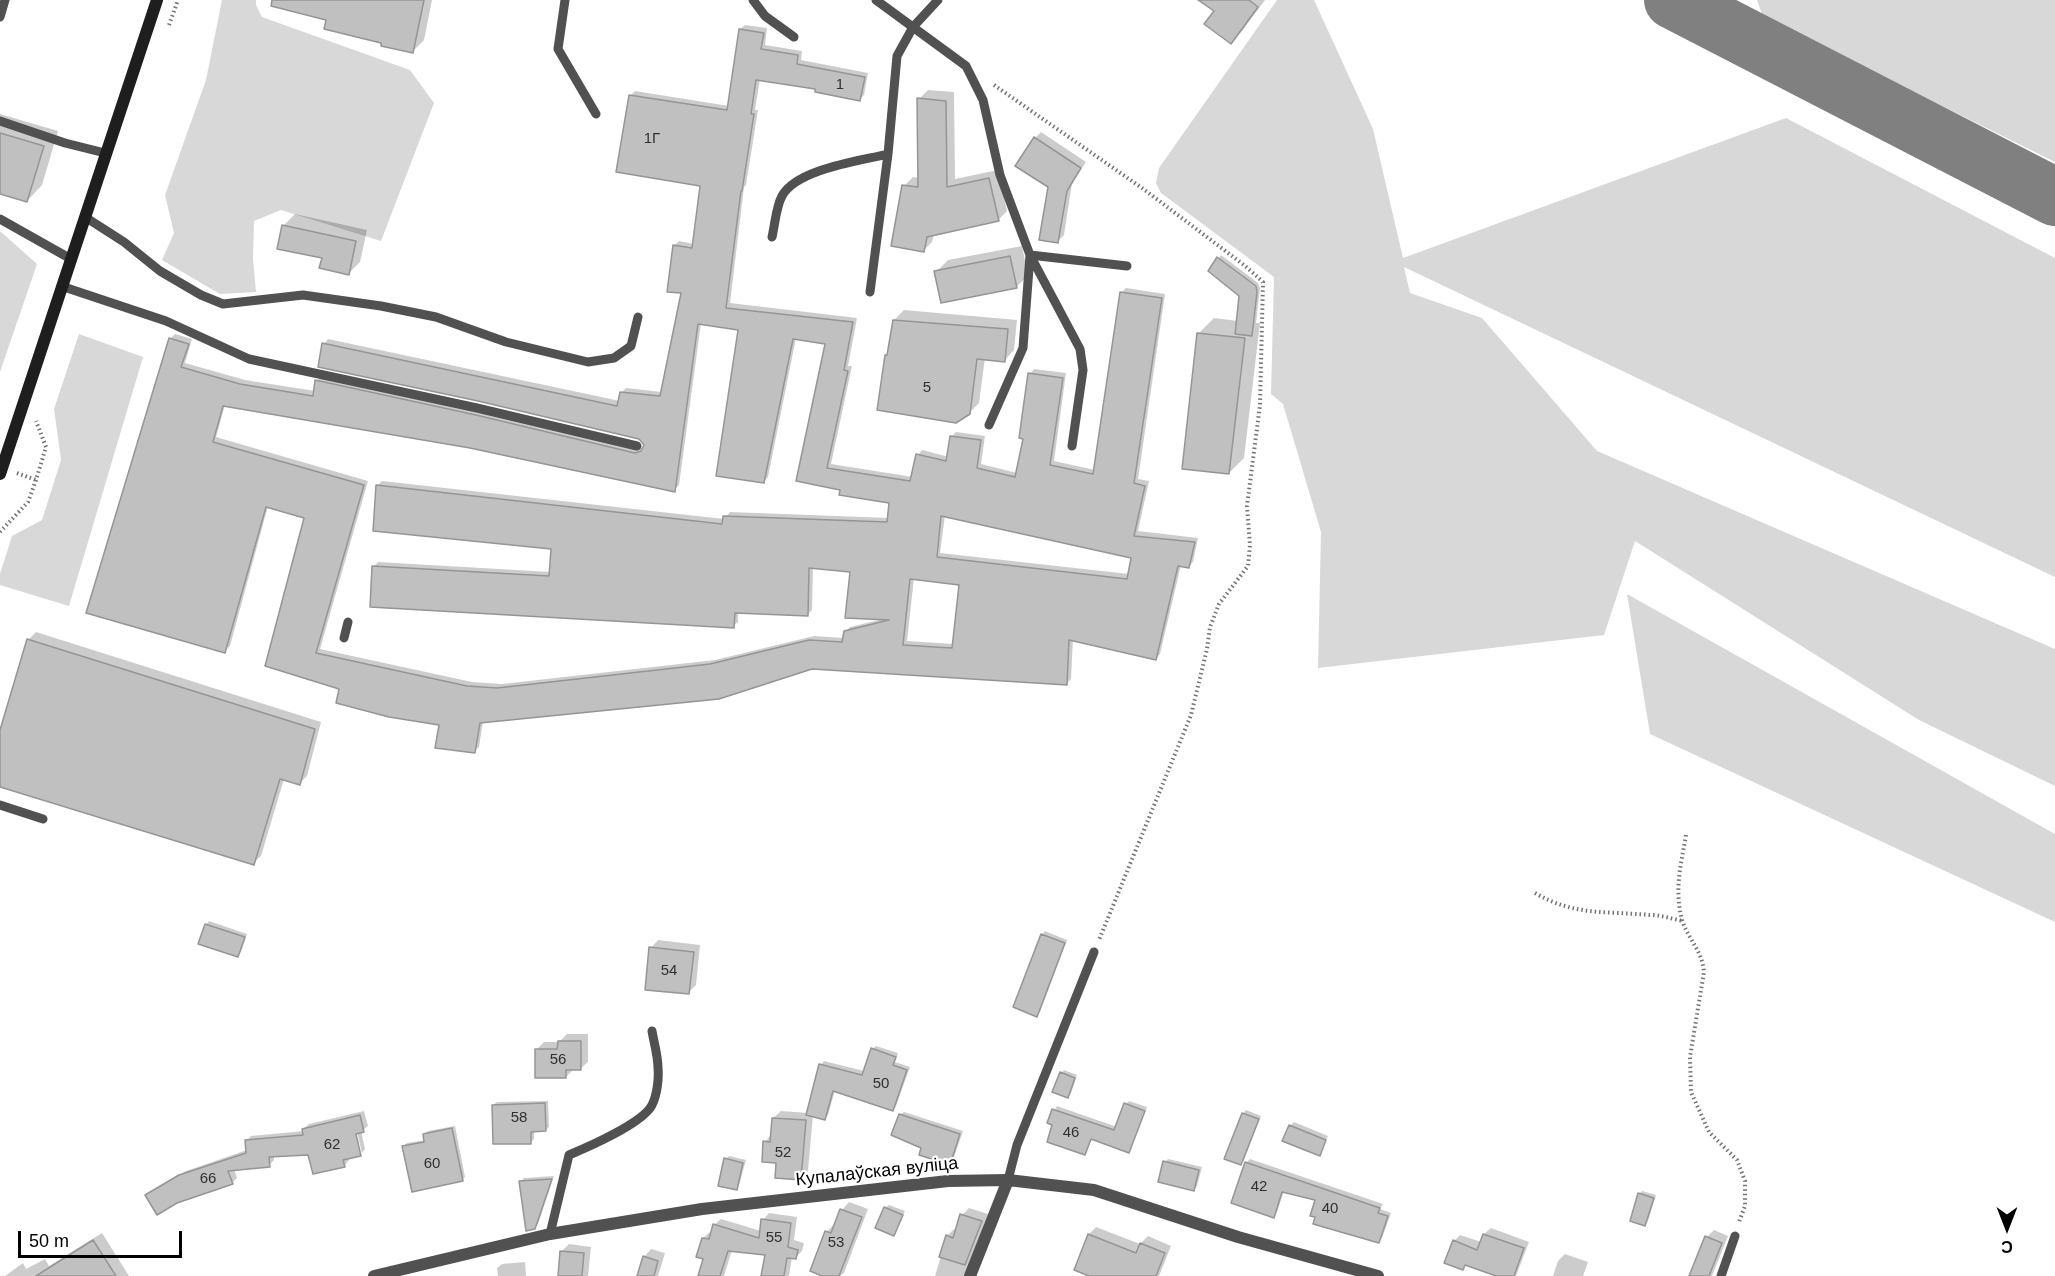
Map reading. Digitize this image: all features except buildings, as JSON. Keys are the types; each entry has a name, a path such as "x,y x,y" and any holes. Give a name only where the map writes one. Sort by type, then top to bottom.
{"street":[{"path":"0,474 157,0"},
{"path":"970,1276 1008,1180"},
{"name":"Купалаўская вуліца","path":"374,1276 550,1234 702,1209 948,1181 1008,1180 1094,1190 1238,1237 1378,1276"}],"lane":[{"path":"0,17 5,0"},
{"path":"566,0 558,49 596,114"},
{"path":"753,0 765,16 794,37"},
{"path":"876,0 966,66 983,100 1000,175 1030,255 1080,349 1083,370 1072,446"},
{"path":"870,292 888,154 897,56 913,27 938,0"},
{"path":"0,121 65,143 105,153"},
{"path":"772,237 782,196 791,184 809,174 888,154"},
{"path":"85,217 124,242 160,271 201,295 223,304 303,295 381,306 436,317 506,342 588,362 614,358 631,346 638,317"},
{"path":"0,219 71,259"},
{"path":"1030,255 1127,266"},
{"path":"989,425 1023,348 1030,255"},
{"path":"61,286 166,321 249,359 477,408 637,446"},
{"path":"344,638 348,622"},
{"path":"0,805 44,819"},
{"path":"1008,1180 1017,1146 1094,952"},
{"path":"550,1234 569,1155 596,1143 644,1116 652,1106 658,1068 652,1031"},
{"path":"1721,1276 1735,1236"}],"path":[{"path":"993,85 1142,188 1263,282 1260,405 1247,506 1250,545 1248,566 1219,604 1210,627 1191,715 1094,952"},
{"path":"1686,835 1677,887 1683,921 1703,959 1704,972 1690,1057 1690,1092 1709,1132 1737,1160 1745,1181 1745,1206 1735,1236"},
{"path":"1535,893 1554,904 1592,912 1653,915 1683,921"}],"shaded area":[{"path":"222,0 256,0 262,17 410,70 434,103 381,241 281,210 254,221 253,259 256,292 220,294 162,260 174,233 165,195 206,80"},
{"path":"1277,0 1314,0 1373,129 1403,258 1786,118 2055,258 2055,577 1404,267 1410,293 1482,318 1597,451 2055,649 2055,786 1919,720 1635,541 1604,635 1318,668 1321,532 1283,404 1271,394 1274,277 1161,193 1156,183 1159,168"},
{"path":"1757,0 2055,0 2055,162 1763,17"},
{"path":"0,231 37,264 0,372"},
{"path":"79,334 143,357 69,606 0,585 0,574 12,536 42,520 61,460 54,409"},
{"path":"1627,594 2055,834 2055,922 1650,734"}],"taxiway":[{"path":"1673,0 2055,197"}]}
